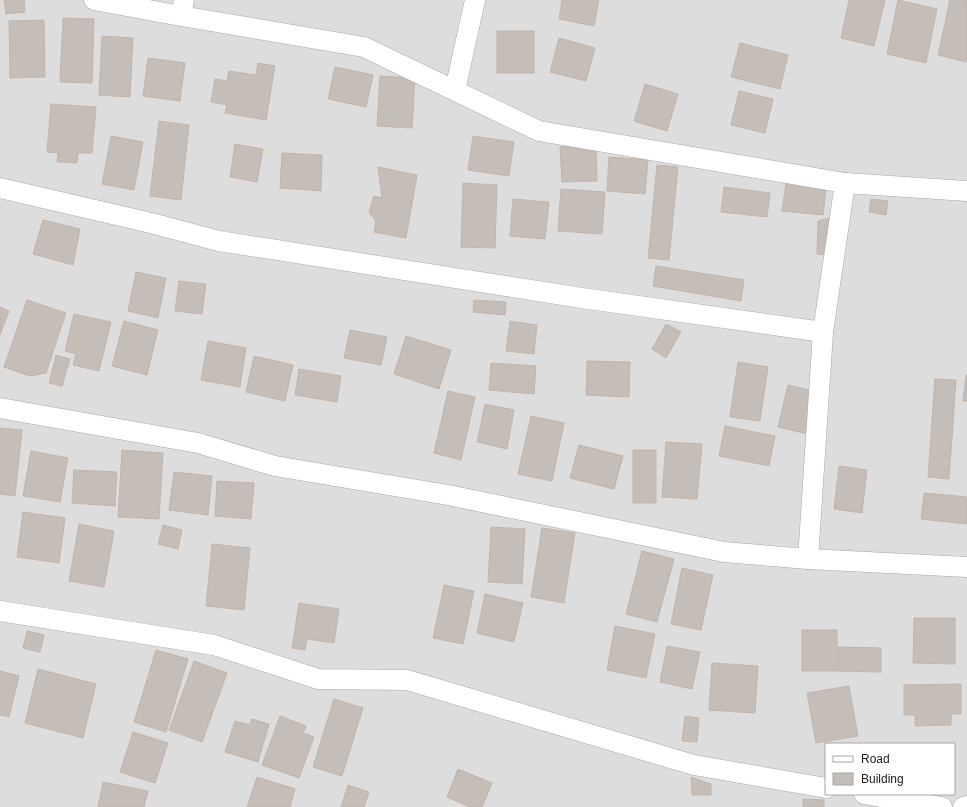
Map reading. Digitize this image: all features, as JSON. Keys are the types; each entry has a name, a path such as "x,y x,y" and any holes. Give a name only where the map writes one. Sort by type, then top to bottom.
{"street":[{"path":"94,0 182,8 364,47 539,131 845,182 967,191"},
{"path":"455,90 475,0"},
{"path":"808,558 823,332 845,182"},
{"path":"0,188 151,223 219,241 582,298 823,332"},
{"path":"0,408 198,443 275,466 448,495 724,552 967,567"},
{"path":"0,611 214,645 318,679 407,680 694,765 825,788"},
{"path":"870,795 942,807"},
{"path":"963,807 967,806"}],"shaded area":[{"path":"0,0 967,0 967,807 0,807"}],"building":[{"path":"4,0 24,0 25,12 6,14"},
{"path":"562,0 599,0 594,26 559,19"},
{"path":"849,0 885,0 874,46 841,38"},
{"path":"898,0 937,9 926,63 887,54"},
{"path":"950,0 967,0 966,62 938,55"},
{"path":"63,18 94,19 92,83 60,82"},
{"path":"44,20 45,77 10,78 9,21"},
{"path":"497,31 534,31 534,73 497,73"},
{"path":"102,36 133,38 130,97 99,95"},
{"path":"559,38 595,48 586,81 550,72"},
{"path":"740,43 788,55 780,89 731,77"},
{"path":"148,58 185,63 180,101 143,96"},
{"path":"258,63 275,66 266,120 225,113 227,105 211,102 215,79 227,81 229,71 256,75"},
{"path":"335,67 373,75 366,107 328,99"},
{"path":"380,76 415,78 412,128 377,126"},
{"path":"645,84 678,94 667,131 634,121"},
{"path":"739,91 773,99 765,133 731,125"},
{"path":"51,104 96,107 92,153 78,153 77,163 57,162 58,153 47,152"},
{"path":"159,121 189,125 181,200 150,196"},
{"path":"111,136 143,142 134,190 102,184"},
{"path":"473,136 514,142 509,176 468,170"},
{"path":"235,144 263,149 257,182 230,177"},
{"path":"596,146 597,181 562,182 560,147"},
{"path":"282,153 322,155 321,191 280,188"},
{"path":"609,157 648,160 645,194 607,191"},
{"path":"657,165 678,167 669,260 648,258"},
{"path":"378,167 417,175 406,238 374,232 376,221 369,212 374,196 382,198"},
{"path":"463,183 497,185 495,248 461,247"},
{"path":"786,183 826,189 823,215 782,211"},
{"path":"724,187 770,193 767,217 721,212"},
{"path":"561,189 605,192 602,234 558,231"},
{"path":"513,199 549,202 545,239 510,236"},
{"path":"871,199 888,201 886,215 869,212"},
{"path":"830,218 828,255 817,254 818,221"},
{"path":"43,220 80,229 73,265 33,254"},
{"path":"656,266 744,280 741,301 653,286"},
{"path":"136,272 166,278 158,318 128,311"},
{"path":"179,281 206,284 202,314 175,311"},
{"path":"27,300 66,313 46,373 30,376 4,367"},
{"path":"474,300 506,302 505,315 473,312"},
{"path":"0,307 9,311 0,335"},
{"path":"74,314 111,322 99,371 73,365 76,354 65,351"},
{"path":"124,321 158,330 147,375 112,366"},
{"path":"510,321 537,325 534,354 506,351"},
{"path":"666,324 681,332 666,358 652,349"},
{"path":"350,330 387,337 381,365 344,358"},
{"path":"406,336 451,350 439,389 394,374"},
{"path":"208,341 246,348 240,387 201,380"},
{"path":"56,355 70,359 62,386 49,383"},
{"path":"254,356 293,365 285,401 246,392"},
{"path":"587,361 630,362 629,397 586,395"},
{"path":"738,362 768,367 760,421 730,417"},
{"path":"491,363 536,366 534,394 489,390"},
{"path":"299,369 341,376 337,402 295,395"},
{"path":"966,375 967,401 963,401"},
{"path":"935,379 956,380 949,479 928,477"},
{"path":"788,385 817,392 808,434 778,427"},
{"path":"448,391 475,397 461,460 434,453"},
{"path":"485,404 514,410 507,449 477,442"},
{"path":"531,416 564,423 552,481 518,474"},
{"path":"725,426 775,436 769,466 719,456"},
{"path":"0,428 22,430 15,496 0,494"},
{"path":"666,442 702,444 697,499 662,497"},
{"path":"579,445 623,456 614,489 570,478"},
{"path":"122,450 163,453 159,519 118,517"},
{"path":"633,450 656,450 656,503 633,503"},
{"path":"31,451 68,458 60,502 23,496"},
{"path":"839,466 867,470 862,513 834,509"},
{"path":"74,470 117,472 115,506 72,503"},
{"path":"174,472 212,476 208,515 169,510"},
{"path":"217,481 254,483 251,519 215,516"},
{"path":"924,493 967,497 967,524 921,519"},
{"path":"23,512 65,518 59,563 17,557"},
{"path":"79,524 114,531 104,587 69,581"},
{"path":"163,525 182,530 178,549 158,544"},
{"path":"491,527 525,529 522,584 488,582"},
{"path":"542,528 575,533 564,603 531,597"},
{"path":"212,544 250,548 244,610 206,606"},
{"path":"642,551 674,559 657,622 626,614"},
{"path":"682,568 713,575 701,630 671,624"},
{"path":"444,585 474,591 463,644 433,638"},
{"path":"485,594 523,603 514,642 477,633"},
{"path":"299,603 339,609 334,643 307,639 305,650 292,648"},
{"path":"914,618 955,618 955,664 913,663"},
{"path":"615,626 655,634 646,678 607,670"},
{"path":"802,630 837,630 837,671 802,671"},
{"path":"27,631 44,635 40,652 23,648"},
{"path":"667,646 700,652 692,689 660,682"},
{"path":"838,647 881,648 881,672 838,671"},
{"path":"156,650 188,659 166,732 134,722"},
{"path":"194,661 227,673 202,742 169,730"},
{"path":"712,663 758,666 755,713 709,710"},
{"path":"38,669 96,684 83,738 25,723"},
{"path":"0,671 19,676 9,717 0,715"},
{"path":"961,684 961,714 951,714 951,725 915,726 915,715 904,715 904,685"},
{"path":"849,686 858,736 816,743 807,693"},
{"path":"334,699 363,708 342,776 313,767"},
{"path":"280,716 306,726 303,733 314,737 299,778 262,765"},
{"path":"685,716 699,718 697,742 682,741"},
{"path":"252,719 269,724 258,762 225,752 235,721 250,725"},
{"path":"133,732 168,743 155,783 120,772"},
{"path":"458,769 492,783 482,807 470,807 447,797"},
{"path":"257,777 295,789 290,807 247,807"},
{"path":"691,777 711,784 711,795 692,795"},
{"path":"103,782 148,791 144,807 98,807"},
{"path":"348,785 369,792 364,807 341,807"},
{"path":"803,799 824,800 824,807 803,807"}]}
